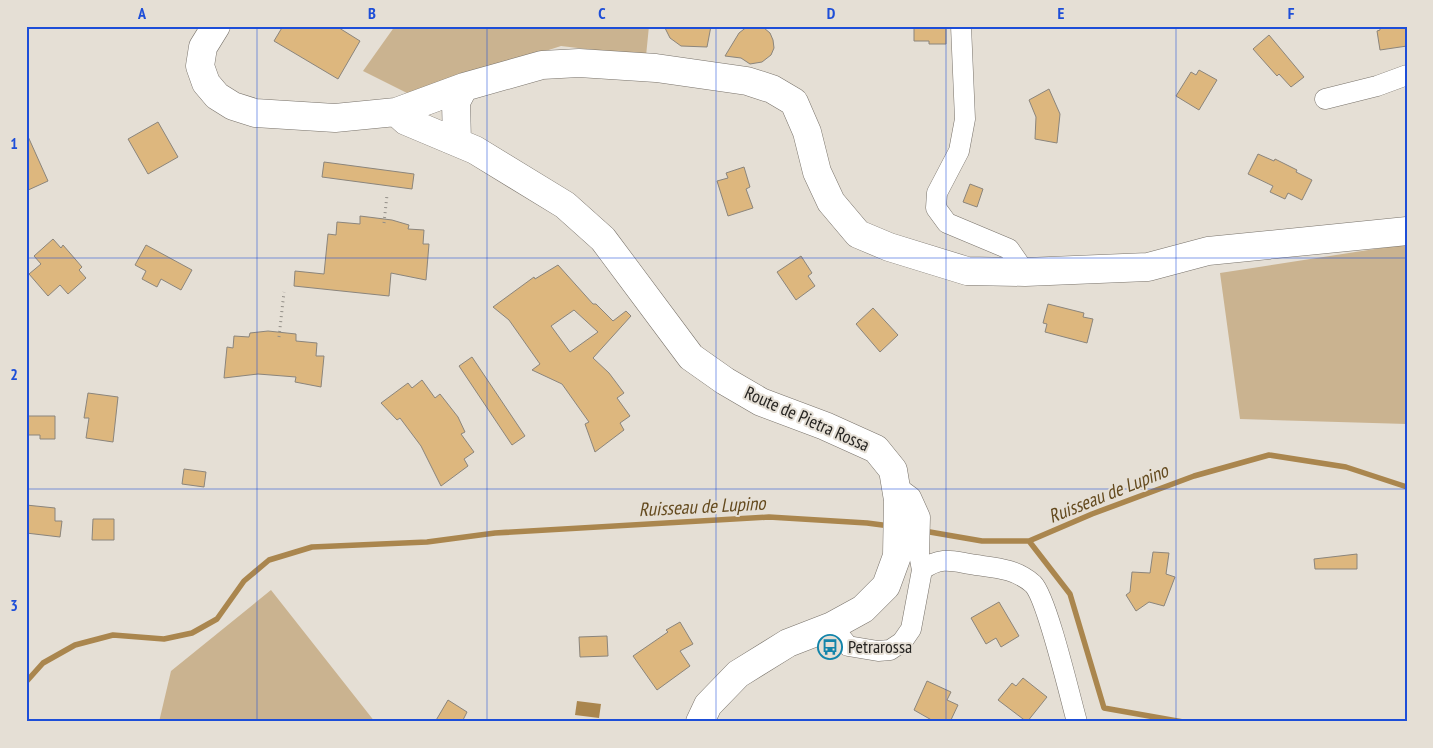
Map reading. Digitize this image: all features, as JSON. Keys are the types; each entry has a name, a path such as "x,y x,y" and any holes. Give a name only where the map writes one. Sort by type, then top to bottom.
{"main road":[{"path":"216,26 203,47 200,66 206,83 217,96 233,106 255,113 335,118 396,112 464,87 542,66 579,63 656,68 747,80 772,89 794,102 807,132 817,172 831,202 858,234 889,247 967,271 1025,272 1148,267 1208,250 1407,231"},
{"path":"457,142 456,102 464,87"},
{"name":"Route de Pietra Rossa","path":"396,112 406,120 475,150 565,205 603,239 692,357 725,381 761,402 825,426 876,449 893,470 908,549 886,586 863,609 832,626 788,643 738,674 708,705 700,722"}],"street":[{"path":"961,26 965,119 960,151 937,192 936,208 947,222 1009,249 1025,272"},
{"path":"1325,99 1377,86 1407,75"},
{"path":"832,626 848,646 878,651 890,650 902,642 911,629 922,570 919,554 908,549 920,517 911,497 897,493"},
{"path":"922,570 930,564 942,560 1012,570 1034,585 1045,606 1077,722"}],"path":[{"path":"384,224 387,195"},
{"path":"280,337 284,292"}],"shaded area":[{"path":"395,26 649,26 646,56 561,46 411,95 363,71"},
{"path":"1407,244 1407,424 1240,419 1220,273"},
{"path":"271,590 375,722 159,722 171,671"},
{"path":"577,701 601,704 599,718 575,715"}],"building":[{"path":"283,26 336,26 360,41 338,79 274,41"},
{"path":"664,26 711,26 707,47 681,46 670,38"},
{"path":"748,26 764,28 770,33 773,40 774,48 771,55 762,62 750,64 741,58 725,56 739,33"},
{"path":"914,26 946,26 946,44 929,44 929,41 914,41"},
{"path":"1380,26 1407,26 1407,46 1380,50 1377,31 1380,30"},
{"path":"1269,35 1304,77 1291,87 1279,74 1277,76 1253,49"},
{"path":"1199,70 1217,80 1199,110 1176,96 1191,72 1196,75"},
{"path":"1049,89 1060,114 1057,143 1035,139 1036,117 1029,100"},
{"path":"158,122 178,157 148,174 128,139"},
{"path":"26,132 48,181 26,191"},
{"path":"1258,154 1274,161 1275,159 1312,180 1302,200 1288,193 1285,199 1270,192 1273,186 1248,174"},
{"path":"324,162 414,174 412,189 322,177"},
{"path":"744,167 750,187 746,189 753,208 728,216 717,181 728,178 726,173"},
{"path":"970,184 983,189 977,207 963,202"},
{"path":"360,216 392,220 409,225 408,229 424,230 423,244 429,244 426,280 391,273 389,296 294,286 295,271 324,274 328,234 336,235 337,222 360,224"},
{"path":"53,239 61,248 63,245 82,267 79,270 86,278 68,294 60,285 48,296 29,274 41,264 34,256"},
{"path":"146,245 192,270 181,290 161,279 157,287 142,279 146,271 135,265"},
{"path":"801,256 812,273 808,276 815,286 796,300 777,272"},
{"path":"558,265 593,304 596,304 613,321 626,311 631,316 593,358 609,373 624,393 617,398 630,416 620,423 624,430 595,452 585,424 589,422 562,384 532,370 540,364 509,320 493,307 534,277 535,279","holes":["574,310 598,332 570,352 551,326"]},
{"path":"1048,304 1084,313 1083,317 1093,319 1087,343 1045,332 1047,324 1043,323"},
{"path":"873,308 898,335 880,352 856,324"},
{"path":"268,331 296,334 296,341 317,343 316,356 324,356 321,387 295,382 296,377 258,374 224,378 227,347 233,348 234,336 249,337 250,333"},
{"path":"472,357 525,436 512,445 459,366"},
{"path":"422,380 435,398 440,394 458,417 465,432 461,434 474,452 464,459 468,466 441,486 421,446 400,418 397,420 381,403 408,383 412,388"},
{"path":"88,393 118,397 113,442 86,438 89,418 84,418"},
{"path":"26,416 55,416 55,439 40,439 40,435 26,435"},
{"path":"184,469 206,472 204,487 182,484"},
{"path":"26,505 55,508 55,521 62,521 60,537 26,533"},
{"path":"93,519 114,519 114,540 92,540"},
{"path":"1153,552 1169,553 1166,574 1175,577 1164,606 1149,602 1136,611 1126,595 1130,592 1132,572 1150,573"},
{"path":"1357,554 1357,569 1315,569 1314,559"},
{"path":"999,602 1019,636 1001,647 996,638 986,644 971,618"},
{"path":"680,622 693,644 680,651 690,666 657,690 633,656 668,632 666,630"},
{"path":"607,636 608,656 580,657 579,637"},
{"path":"1023,678 1047,697 1027,722 998,700 1012,683 1016,686"},
{"path":"927,681 951,692 947,700 958,705 950,722 935,722 914,710"},
{"path":"448,700 467,712 462,722 435,722"}],"waterway":[{"name":"Ruisseau de Lupino","path":"924,531 982,541 1029,541 1092,514 1194,476 1269,455 1346,467 1407,487"},
{"name":"Ruisseau de Lupino","path":"26,682 43,663 75,645 113,635 164,639 192,633 217,619 244,581 269,560 312,547 427,542 495,533 769,517 890,526"},
{"path":"1029,541 1070,594 1104,708 1183,722"}],"place":[{"name":"Petrarossa","path":"830,647"}]}
